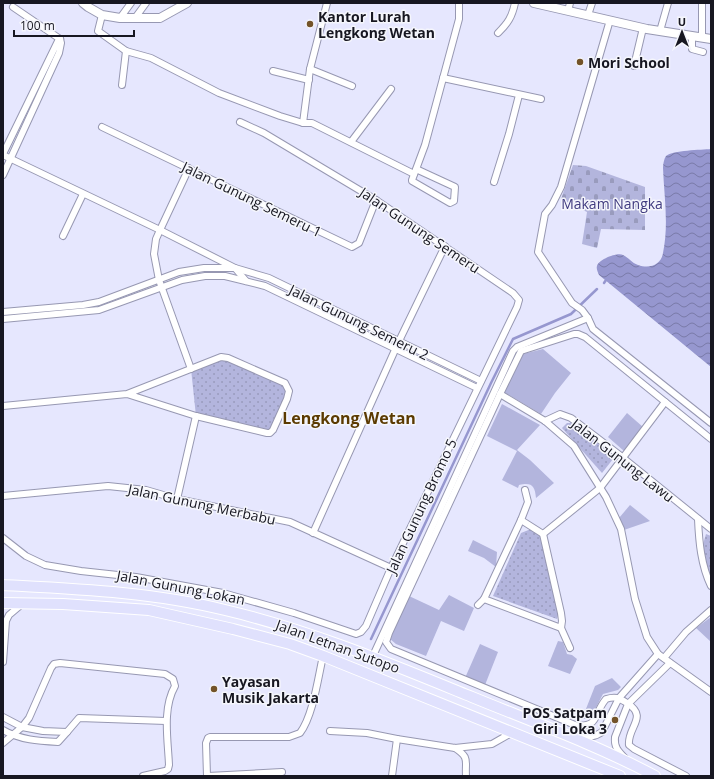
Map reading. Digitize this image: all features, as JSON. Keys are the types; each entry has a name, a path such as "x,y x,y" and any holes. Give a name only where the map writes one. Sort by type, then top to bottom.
{"main road":[{"name":"Jalan Letnan Sutopo","path":"3,585 153,596 225,609 285,626 372,658 570,737 627,761 655,776"},
{"name":"Jalan Letnan Sutopo","path":"3,603 62,604 149,610 233,629 290,644 323,656 502,734 512,732 620,776"}],"street":[{"path":"120,18 131,3"},
{"path":"135,18 146,3"},
{"path":"86,4 102,15 120,18 160,18 187,3"},
{"path":"303,123 310,69 327,3"},
{"path":"102,15 98,31 126,51 151,58 226,96 280,116 303,123 312,123 415,172 455,187 454,200 450,202 412,181 412,178 415,172 425,145 459,19 459,3"},
{"path":"498,33 507,24 512,16 515,3"},
{"path":"534,3 569,7 588,15 643,28 711,39"},
{"path":"588,15 592,3"},
{"path":"660,31 668,3"},
{"path":"702,3 702,37"},
{"path":"3,175 59,53 61,43 60,39 13,7"},
{"path":"610,20 561,187 552,205 545,214 538,252 572,303 582,310 588,318 593,329 711,423"},
{"path":"634,66 643,28"},
{"path":"692,36 692,49 703,52"},
{"path":"3,155 60,39"},
{"path":"122,85 126,51"},
{"path":"310,69 352,86"},
{"path":"273,71 309,80"},
{"path":"443,78 541,99"},
{"path":"351,142 391,89"},
{"path":"494,182 519,95"},
{"name":"Jalan Gunung Semeru","path":"240,122 264,133 376,200 514,293 519,300 517,307 481,381"},
{"name":"Jalan Gunung Semeru 1","path":"102,127 352,247 359,244 376,200"},
{"name":"Jalan Gunung Semeru 2","path":"3,155 10,160 160,230 235,268 269,278 481,381"},
{"path":"189,168 160,230 156,240 154,254 159,280 191,369"},
{"path":"63,236 83,194"},
{"path":"313,533 399,341 445,246"},
{"name":"Jalan Gunung Semeru 2","path":"3,312 83,305 99,302 179,272 204,268 235,268 246,281"},
{"name":"Jalan Gunung Semeru 2","path":"3,319 99,310 182,280 205,276 225,276 265,286 477,388"},
{"path":"372,658 513,351 517,346 588,318"},
{"path":"686,776 634,749 630,745 630,736 637,716 633,707 619,698 606,699 592,723 586,726 575,725 391,649 386,642 521,351 578,334 584,337 711,439"},
{"path":"3,406 127,394 221,357 228,358 285,383 288,390 287,399 273,430 270,432 196,416 127,394"},
{"name":"Jalan Gunung Bromo 5","path":"361,632 366,626 391,568 481,381"},
{"path":"500,394 545,421 574,446 606,497 621,529 635,599 647,637 661,656 711,692"},
{"path":"543,534 600,488 665,402"},
{"name":"Jalan Gunung Lawu","path":"545,421 560,414 572,418 711,529"},
{"path":"177,499 196,416"},
{"name":"Jalan Gunung Merbabu","path":"3,496 108,486 146,490 177,499 290,522 391,568"},
{"path":"478,605 484,599 521,520 528,502 525,490"},
{"path":"698,519 698,538 705,572 711,586"},
{"path":"521,520 543,534 561,614 561,628 570,648"},
{"name":"Jalan Gunung Lokan","path":"3,538 26,556 44,564 136,577 222,593 294,613 353,634 361,632"},
{"path":"484,599 561,628"},
{"path":"3,662 6,620 9,615 23,603"},
{"path":"570,737 593,736 602,732 619,698 686,632 711,610"},
{"path":"282,772 208,776 206,743 208,738 288,737 300,733 307,720 323,656"},
{"path":"3,743 13,736 29,718 54,664 60,662 166,674 173,679 175,686 170,695 166,721 168,730 169,765 168,769 143,776"},
{"path":"627,761 616,748 615,737 628,704 670,663"},
{"path":"3,717 22,727 43,731 67,732"},
{"path":"3,730 13,736 38,741 58,742 79,718 166,721"},
{"path":"330,731 367,733 455,748 492,744 502,734"},
{"path":"392,776 397,739"},
{"path":"455,748 465,756 466,776"}],"green space":[{"name":"Makam Nangka","path":"573,165 586,166 645,187 645,230 601,229 597,248 582,244 587,212 561,199"},
{"path":"543,349 571,373 541,414 504,392 523,354"},
{"path":"221,357 285,383 289,391 270,433 196,416 191,369"},
{"path":"502,404 540,425 517,450 554,483 536,498 535,490 532,486 527,484 519,485 518,488 502,480 517,451 487,436"},
{"path":"627,413 643,427 624,451 608,437"},
{"path":"567,423 571,423 609,452 613,459 602,473 562,428"},
{"path":"630,505 650,521 624,530 619,518"},
{"path":"531,529 541,536 558,615 557,619 493,596 521,533"},
{"path":"706,534 711,536 711,585 701,551"},
{"path":"473,540 497,552 496,567 484,558 468,551"},
{"path":"449,595 474,608 464,631 441,621 426,656 396,644 390,639 409,596 439,610"},
{"path":"711,617 711,642 696,628"},
{"path":"558,641 563,642 567,654 572,655 577,659 570,674 548,666"},
{"path":"480,644 498,652 485,685 465,678"},
{"path":"612,678 621,687 618,690 603,694 590,719 582,719 595,686"}],"water":[{"path":"711,149 711,367 599,275 597,266 601,261 608,257 620,254 642,266 654,265 660,260 663,253 666,231 663,168 665,157 681,151"}],"waterway":[{"path":"371,639 513,339 571,314 597,289"}],"place":[{"name":"Kantor Lurah Lengkong Wetan","path":"310,24"},
{"name":"Mori School","path":"580,62"},
{"name":"Yayasan Musik Jakarta","path":"214,689"},
{"name":"POS Satpam Giri Loka 3","path":"615,720"}],"district":[{"name":"Lengkong Wetan","path":"349,418"}]}
